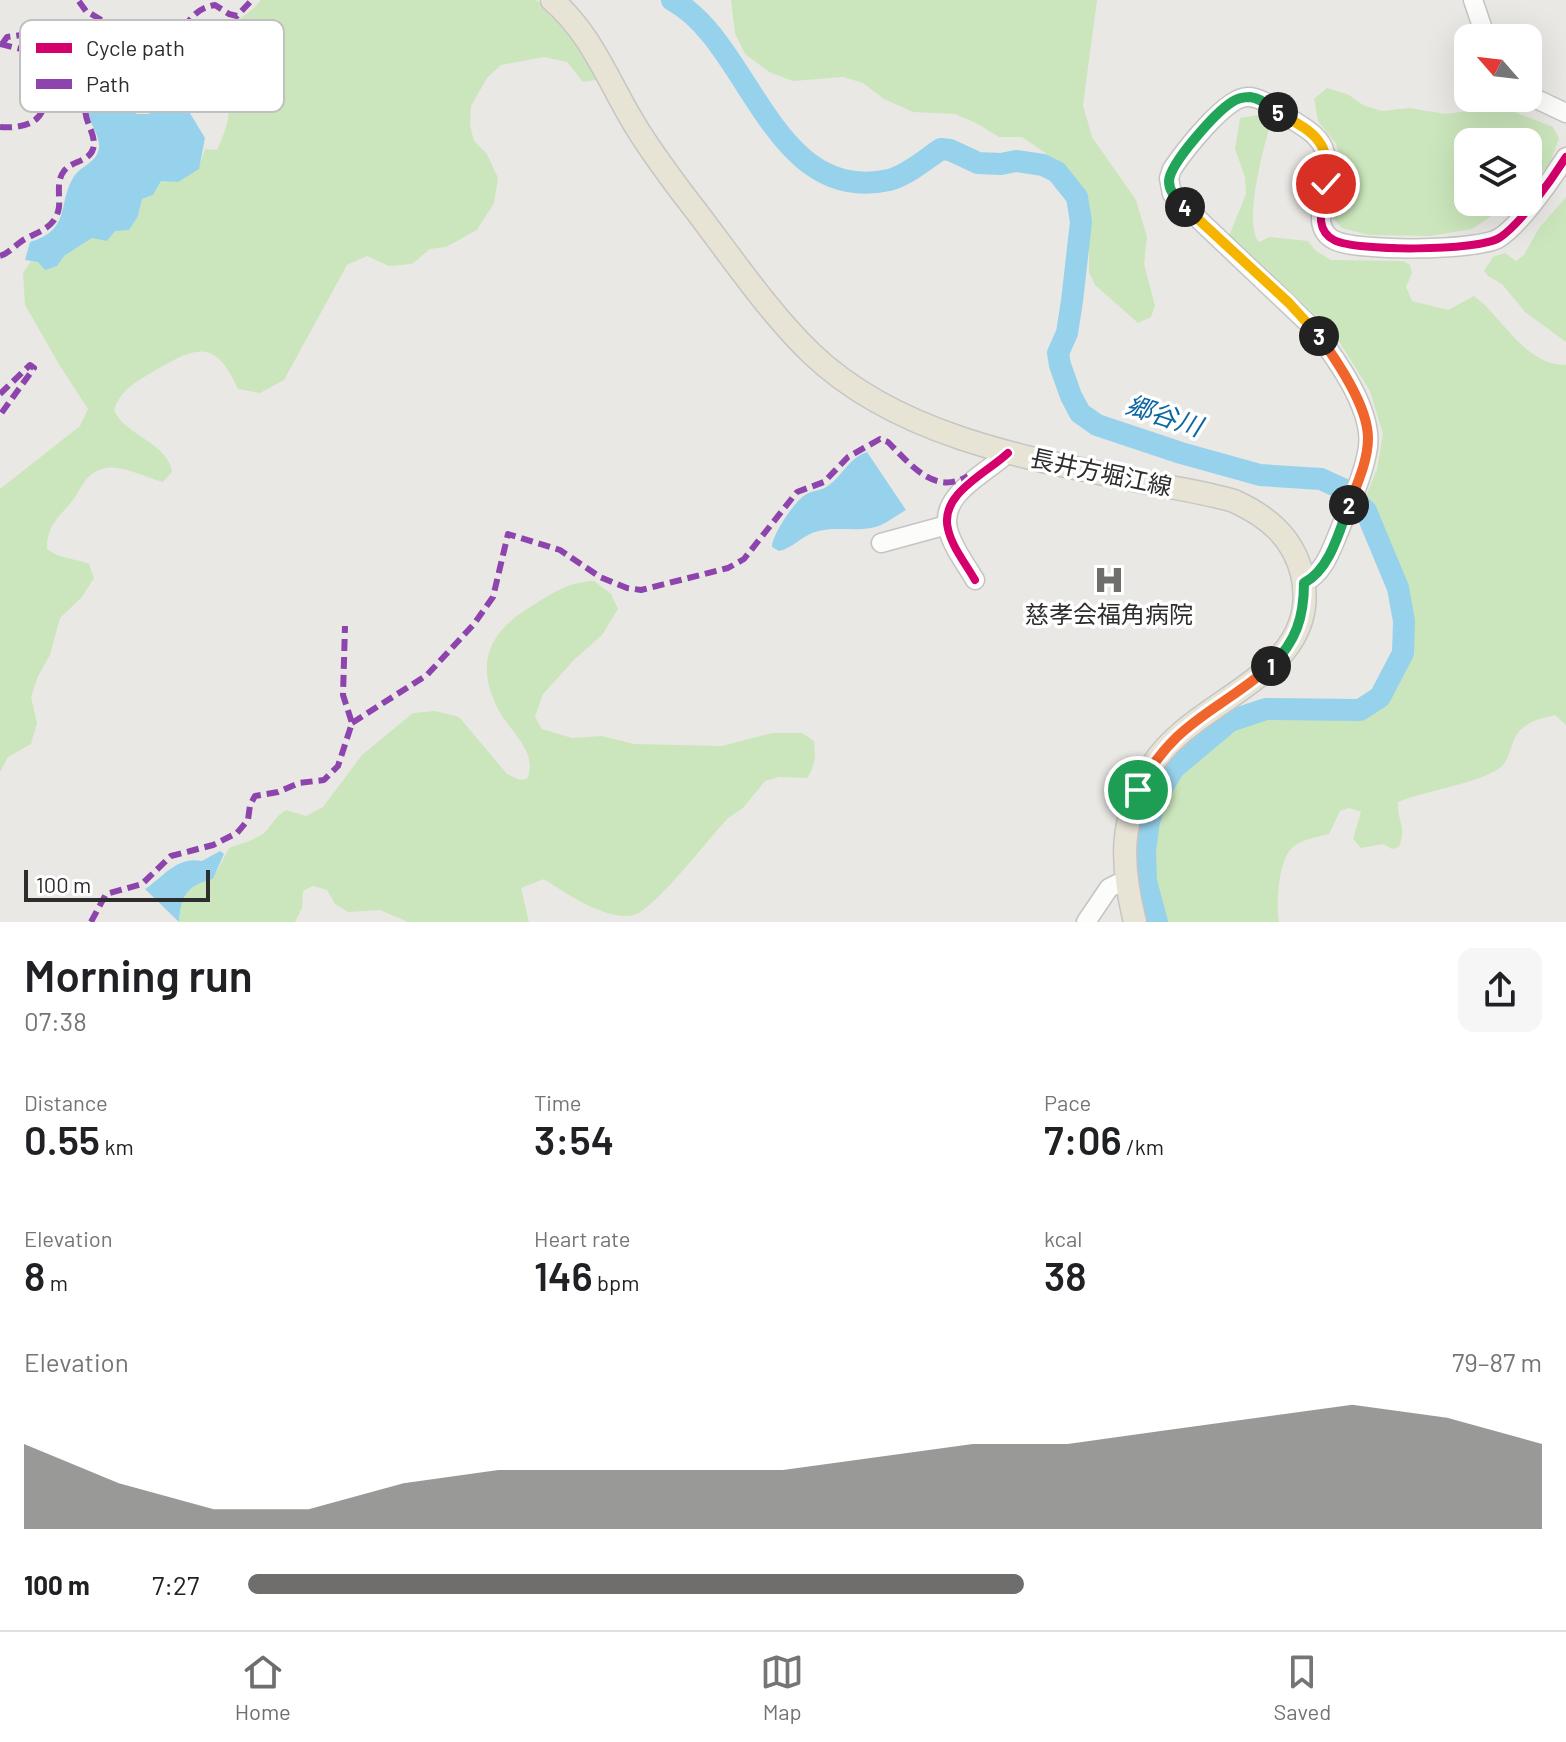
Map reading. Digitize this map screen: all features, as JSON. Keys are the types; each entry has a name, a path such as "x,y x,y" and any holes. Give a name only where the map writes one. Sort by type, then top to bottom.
{"main road":[{"name":"長井方堀江線","path":"552,0 589,41 631,119 663,167 787,327 812,354 851,386 879,403 950,434 1008,453 1234,501 1278,527 1294,552 1304,583 1300,623 1284,654 1255,680 1192,722 1166,746 1146,775 1131,808 1124,844 1125,880 1135,922"}],"street":[{"path":"1473,0 1481,24"},
{"path":"1304,583 1317,577 1324,566 1354,492 1368,448 1367,427 1359,404 1330,350 1289,303 1172,194 1169,178 1172,169 1223,109 1234,100 1257,99 1308,130 1323,146 1328,169 1322,229 1336,241 1390,247 1469,247 1493,242 1502,236 1544,189 1566,157"},
{"path":"1542,102 1566,113"},
{"path":"975,580 947,525 949,509 956,496 1008,453"},
{"path":"881,543 947,525"},
{"path":"1086,922 1109,888 1125,880"}],"green space":[{"path":"261,0 536,0 584,46 591,57 597,80 583,82 567,62 544,57 501,65 487,78 471,106 470,125 474,141 487,154 498,178 494,203 477,230 446,247 430,249 412,264 389,266 367,256 347,265 284,380 260,393 238,389 221,361 212,354 193,352 168,363 125,391 114,410 128,427 163,453 172,472 163,482 117,468 96,471 84,482 51,528 47,549 62,557 89,564 94,578 82,597 60,618 50,655 31,697 37,723 31,744 8,757 0,772 0,489 80,426 88,409 25,305 23,273 31,261 64,256 92,238 115,230 138,216 142,199 153,195 161,181 198,169 205,149 217,150 229,112 284,112 284,20 239,20"},
{"path":"731,0 1097,0 1083,105 1092,137 1136,200 1147,237 1144,264 1155,306 1151,317 1138,323 1095,285 1089,272 1089,209 1084,192 1044,152 1022,137 999,137 955,114 913,112 884,99 863,83 843,77 793,81 769,72 745,54 735,33"},
{"path":"1327,88 1382,111 1409,108 1445,114 1515,112 1553,127 1559,138 1550,163 1542,172 1542,128 1454,128 1454,216 1491,216 1472,229 1430,236 1368,235 1342,228 1332,217 1343,169 1336,144 1318,121 1314,99"},
{"path":"1259,115 1270,126 1254,204 1253,220 1259,242 1270,237 1308,241 1316,251 1331,260 1403,261 1410,265 1412,273 1406,287 1412,301 1448,310 1474,296 1526,349 1551,363 1566,365 1566,725 1555,715 1537,720 1518,734 1508,757 1495,771 1398,802 1402,829 1399,847 1392,849 1383,844 1361,848 1353,839 1361,812 1349,808 1340,811 1329,834 1301,842 1288,853 1279,883 1279,922 1162,922 1153,920 1148,905 1143,859 1146,824 1161,785 1184,751 1223,719 1260,702 1355,708 1377,697 1399,654 1395,592 1377,538 1361,508 1377,469 1383,434 1370,391 1332,330 1229,236 1246,194 1245,177 1235,149 1240,118"},
{"path":"1566,197 1566,342 1525,312 1502,284 1484,271 1493,257 1505,253 1516,261 1524,255 1539,228"},
{"path":"594,581 611,594 618,609 602,635 543,694 535,717 542,729 572,738 602,736 634,744 722,746 772,733 802,733 814,741 815,746 813,765 807,778 779,777 765,781 668,887 634,915 624,916 600,910 544,879 521,888 529,922 408,922 380,910 348,912 335,904 327,890 313,886 303,891 302,908 295,922 179,922 181,905 187,893 213,879 229,848 259,836 286,810 306,816 323,807 362,755 413,713 435,711 459,717 507,774 520,780 527,779 530,769 526,751 491,693 487,665 489,652 502,629 527,609 567,587"}],"water":[{"path":"88,112 189,112 205,138 199,169 178,182 161,181 153,195 142,199 138,216 129,230 115,231 107,241 92,238 64,256 57,266 45,270 38,262 25,260 30,242 52,230 62,214 69,185 98,153 98,140"},
{"path":"867,452 906,510 876,527 819,531 779,551 772,547 780,527 800,499 826,487 855,458"},
{"path":"220,851 224,854 213,879 187,893 181,905 179,922 145,889 178,864 202,861"}],"waterway":[{"name":"郷谷川","path":"672,0 699,21 789,145 817,169 849,181 889,180 909,171 941,149 978,163 1016,161 1043,165 1057,172 1077,197 1081,222 1067,333 1058,353 1071,396 1080,413 1097,425 1260,475 1321,479 1345,490 1366,511 1398,588 1404,621 1403,653 1380,697 1360,710 1266,709 1230,721 1174,768 1160,791 1149,821 1145,851 1146,881 1157,922"}],"marked path":[{"path":"78,0 86,11 101,20"},
{"path":"190,20 203,9 215,5 237,16 252,0"},
{"path":"2,44 7,37 20,35"},
{"path":"0,44 20,49"},
{"path":"0,127 25,125 41,112"},
{"path":"0,256 46,228 55,219 62,175 67,168 88,157 93,149 93,136 85,112"},
{"path":"0,394 30,365 34,368 0,415"},
{"path":"352,723 427,675 474,624 493,597 508,534 560,550 600,577 641,590 728,568 744,559 797,492 824,482 848,457 880,439 888,442 915,468 934,480 956,481 968,476"},
{"path":"91,922 106,894 142,884 171,856 213,845 237,833 248,820 255,796 278,792 299,783 324,780 338,766 352,723 343,695 345,626"}],"cycle path":[{"path":"1304,583 1317,573 1326,560 1360,478 1368,447 1365,416 1350,384 1312,327 1172,194 1169,178 1172,169 1217,115 1238,100 1253,97 1307,129 1323,147 1327,170 1321,221 1323,229 1334,240 1366,247 1443,248 1499,238 1526,212 1566,157"},
{"path":"975,580 953,542 947,517 957,495 1008,453"}],"place":[{"name":"慈孝会福角病院","path":"1109,580"}],"route":[{"path":"1138,790 1155,760 1178,734 1255,680 1284,654 1300,623 1304,583 1317,577 1329,556 1368,448 1365,417 1330,350 1289,303 1172,194 1169,178 1178,160 1223,109 1234,100 1248,97 1257,99 1315,136 1327,157 1326,184"}]}
